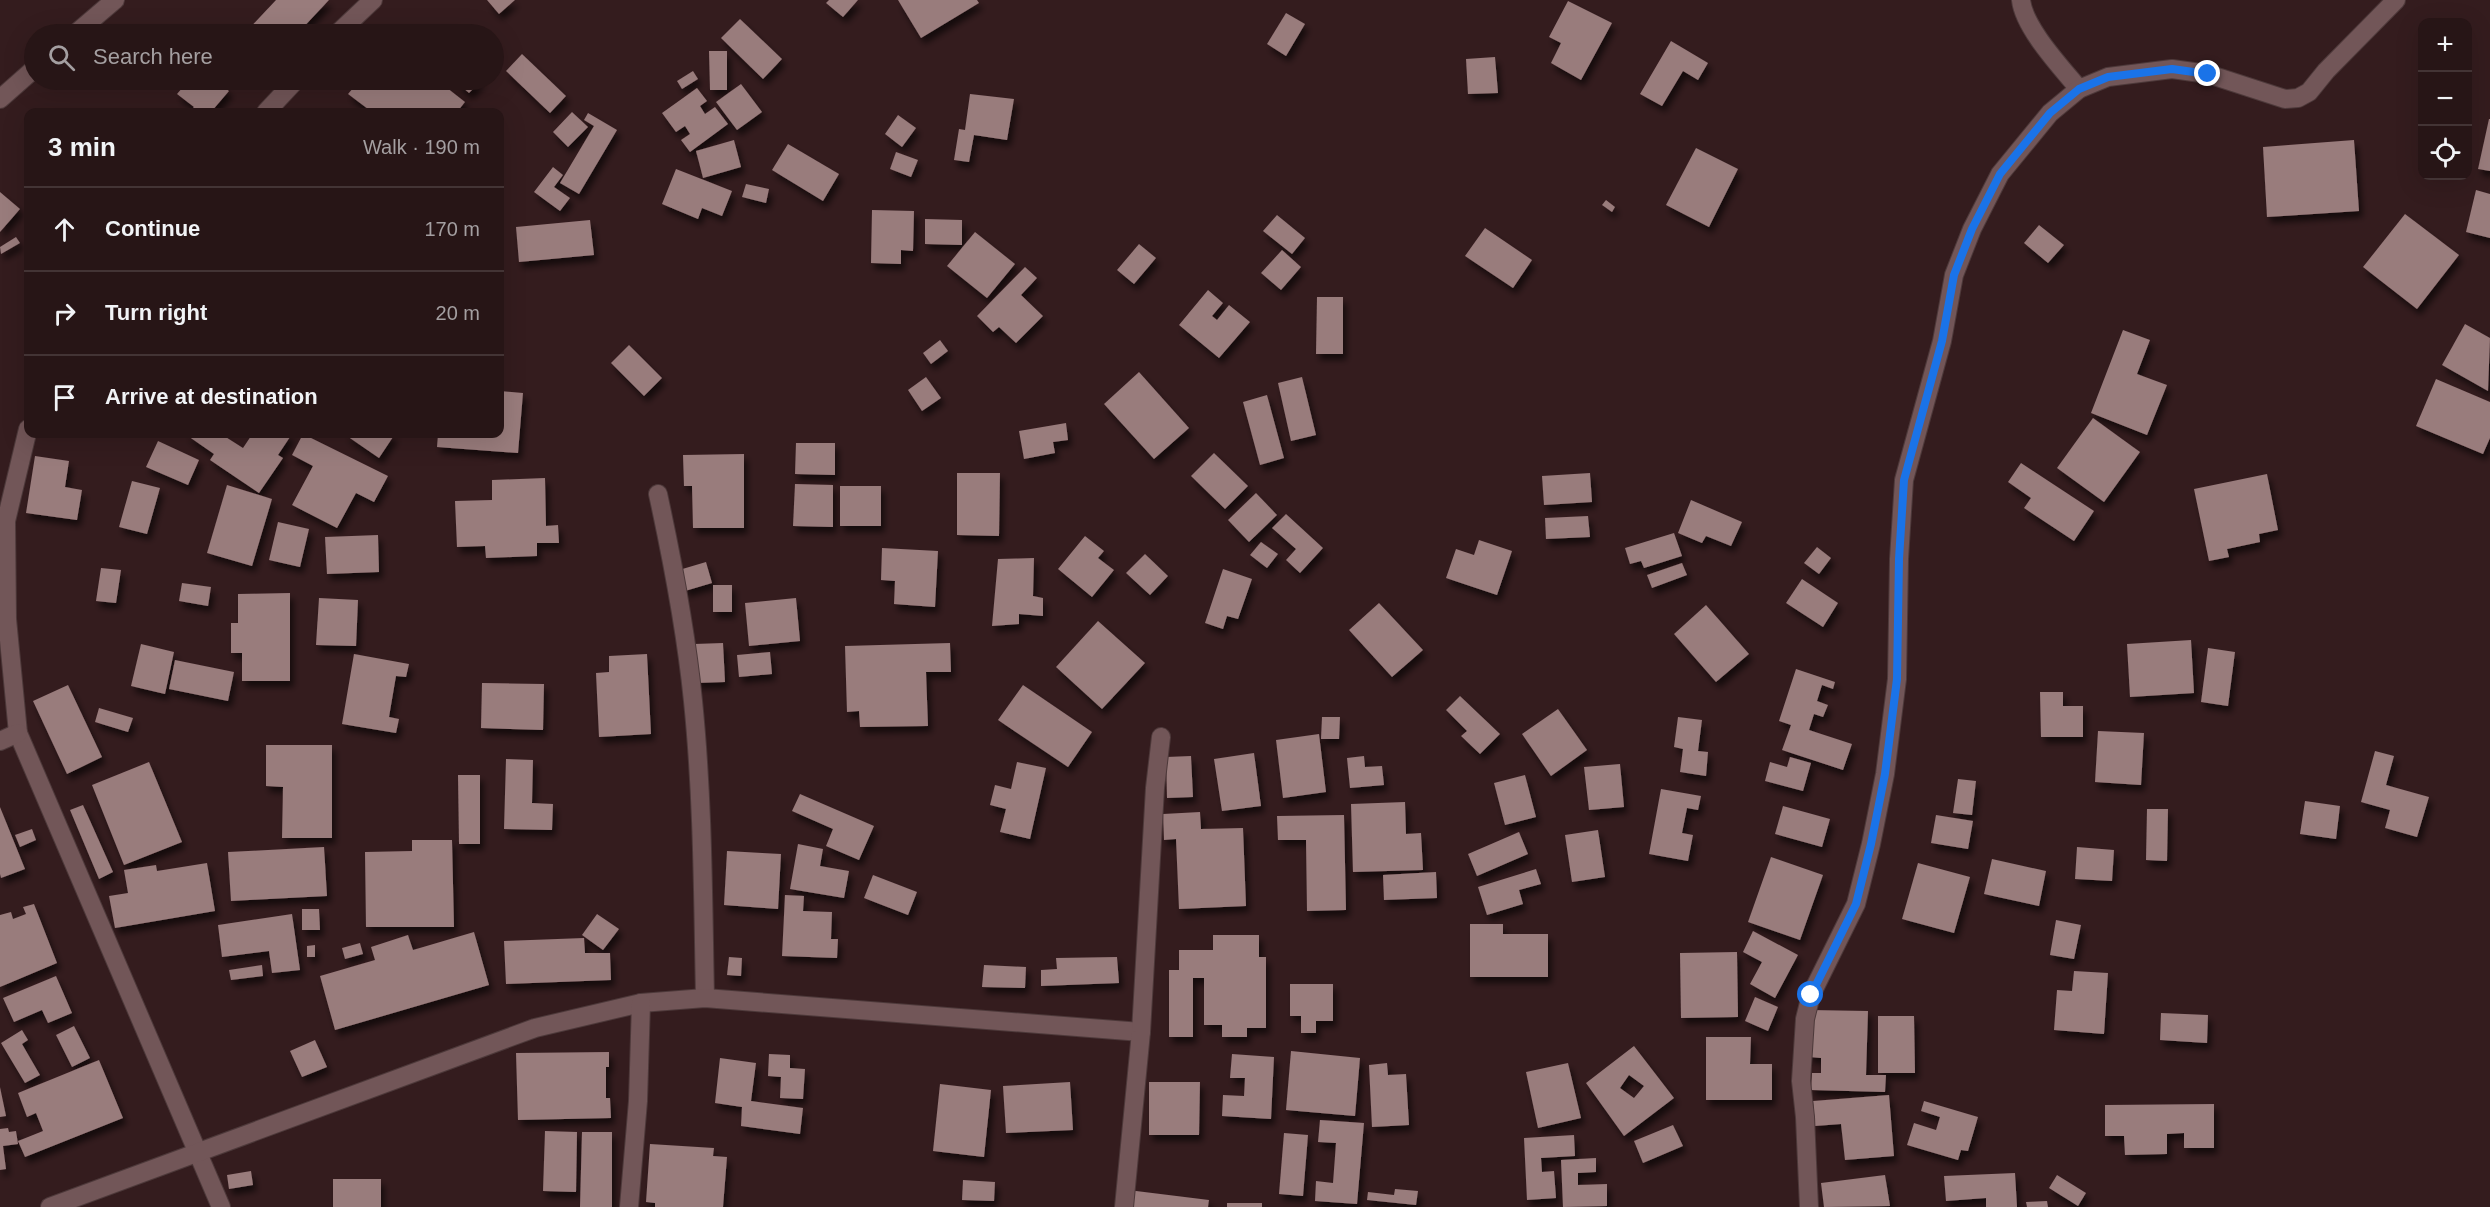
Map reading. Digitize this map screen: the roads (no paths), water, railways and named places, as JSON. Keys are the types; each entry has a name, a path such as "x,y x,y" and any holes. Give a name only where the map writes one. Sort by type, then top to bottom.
{"street":[{"path":"87,24 115,0"},
{"path":"348,24 373,0"},
{"path":"2021,0 2022,8 2042,44 2079,89"},
{"path":"1809,1207 1801,1081 1805,1019 1811,995 1856,904 1885,774 1897,679 1899,559 1904,480 1942,341 1954,275 1972,229 2000,174 2050,113 2079,89 2108,77 2172,69 2208,74 2285,99 2298,98 2309,92 2326,70 2396,0"},
{"path":"0,99 24,78"},
{"path":"270,108 287,90"},
{"path":"26,438 6,521 7,619 18,733 199,1151 221,1207"},
{"path":"658,494 678,589 693,702 700,822 705,998"},
{"path":"0,741 18,733"},
{"path":"1124,1207 1141,1032 1155,788 1161,737"},
{"path":"50,1207 535,1028 641,1004 705,998 1141,1032"},
{"path":"628,1207 638,1101 641,1004"}]}
